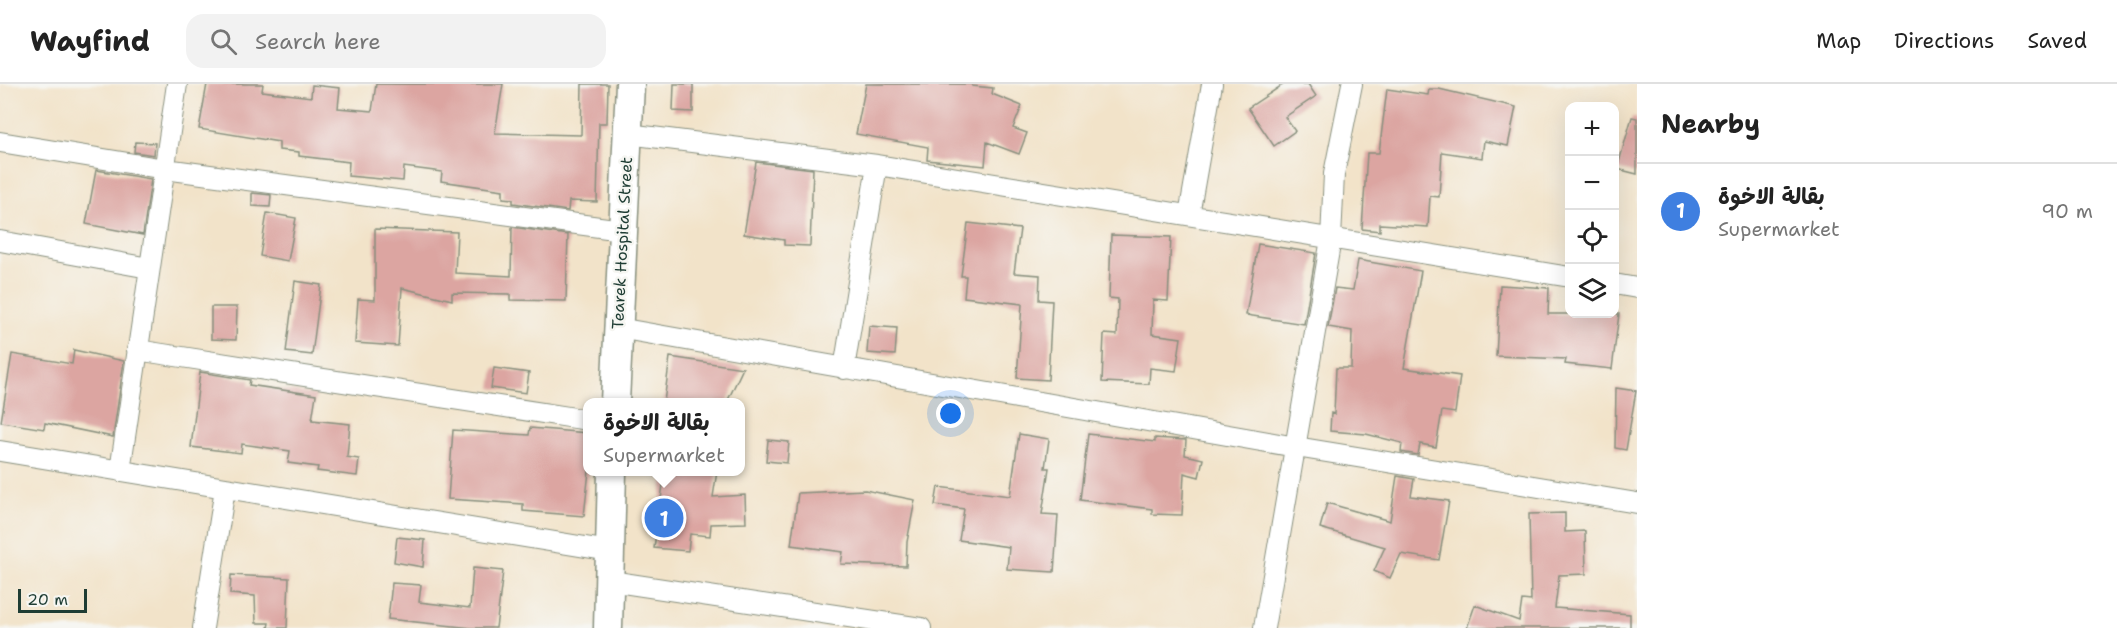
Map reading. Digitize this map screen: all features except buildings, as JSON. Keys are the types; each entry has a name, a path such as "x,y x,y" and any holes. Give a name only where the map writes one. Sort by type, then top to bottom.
{"street":[{"path":"120,471 136,350 177,84"},
{"name":"Tearek Hospital Street","path":"615,398 630,84"},
{"path":"1189,215 1212,84"},
{"path":"1264,628 1331,238 1334,174 1352,84"},
{"path":"628,134 877,165 1565,276"},
{"path":"0,142 165,169 622,230"},
{"path":"844,369 877,165"},
{"path":"0,241 149,268"},
{"path":"1619,285 1637,288"},
{"path":"618,328 1296,447 1637,503"},
{"path":"136,350 583,419"},
{"path":"0,451 610,551"},
{"path":"608,628 612,476"},
{"path":"203,628 225,488"},
{"path":"610,581 921,628"}],"place":[{"name":"بقالة الاخوة","path":"664,518"}]}
